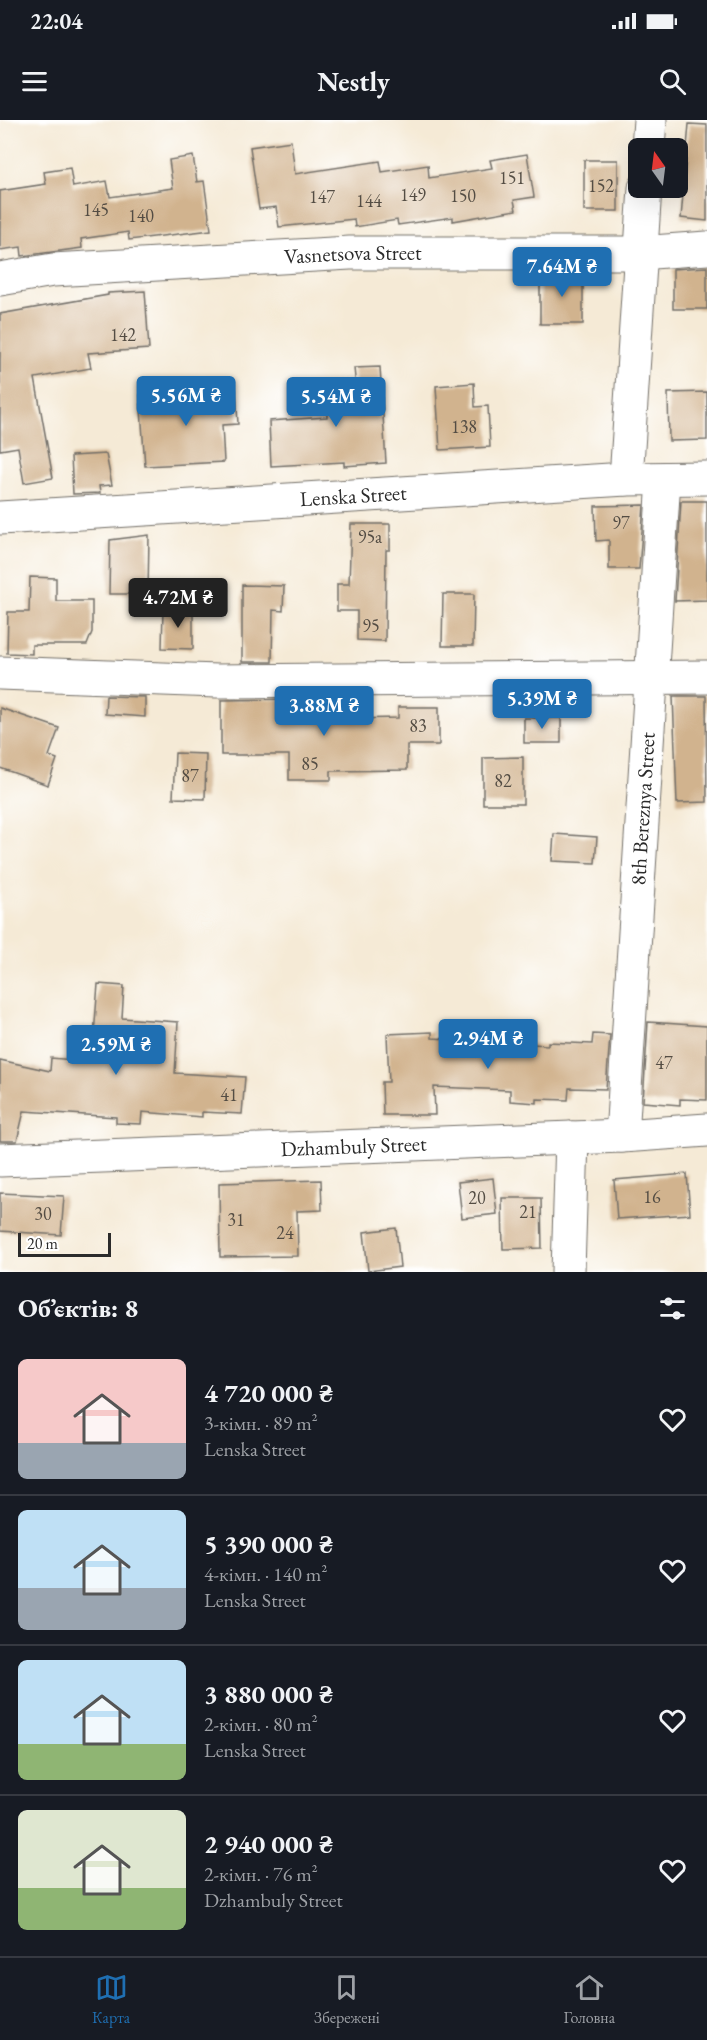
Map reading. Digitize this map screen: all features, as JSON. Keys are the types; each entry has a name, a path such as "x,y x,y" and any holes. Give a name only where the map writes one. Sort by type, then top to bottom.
{"street":[{"path":"649,138 650,120"},
{"path":"626,480 644,198"},
{"name":"Vasnetsova Street","path":"0,279 53,270 350,253 639,253 707,248"},
{"name":"Lenska Street","path":"0,518 626,480 707,478"},
{"name":"8th Bereznya Street","path":"622,1136 664,479"},
{"path":"0,673 217,681 707,677"},
{"name":"Dzhambuly Street","path":"0,1160 622,1136 707,1130"},
{"path":"568,1272 572,1138"}],"building":[{"path":"689,124 707,125 707,221 681,218 683,198 688,198"},
{"path":"291,141 295,174 380,161 382,172 428,165 429,178 492,168 490,160 527,154 534,197 514,200 516,210 453,221 453,217 398,225 397,220 355,227 354,219 279,227 276,207 259,209 250,147"},
{"path":"193,156 197,182 204,181 211,230 129,240 128,232 81,239 82,248 22,256 21,247 0,250 0,191 46,184 44,172 70,168 73,187 107,181 110,197 173,188 169,160"},
{"path":"584,160 618,160 618,211 584,211"},
{"path":"707,267 707,309 673,309 673,269"},
{"path":"540,272 583,272 583,324 540,324"},
{"path":"145,291 149,349 88,353 91,368 35,378 53,478 24,483 18,447 0,450 0,314 108,295 108,293"},
{"path":"380,367 386,463 344,466 344,462 271,466 269,421 327,417 326,390 356,388 354,368"},
{"path":"474,383 475,407 488,406 490,447 440,450 436,386"},
{"path":"236,390 238,424 222,425 224,462 145,466 140,395"},
{"path":"707,392 707,440 669,441 668,393"},
{"path":"106,454 112,485 99,486 100,493 73,494 71,456"},
{"path":"681,501 707,501 707,600 675,601"},
{"path":"644,505 639,569 609,569 609,540 596,541 595,506"},
{"path":"351,524 390,524 390,550 386,550 385,641 357,640 357,611 337,611 337,584 349,584"},
{"path":"149,535 148,594 109,594 110,540"},
{"path":"30,577 56,578 56,601 92,601 92,632 87,645 32,645 32,654 7,653 8,612 29,612"},
{"path":"242,585 284,586 283,611 273,610 272,662 242,662"},
{"path":"443,594 474,594 473,646 442,646"},
{"path":"163,610 193,610 193,649 162,648"},
{"path":"106,696 145,697 145,717 105,714"},
{"path":"673,696 706,696 707,802 677,803"},
{"path":"301,699 301,720 398,718 398,707 439,707 439,745 407,745 407,770 331,771 331,780 289,780 289,755 221,755 221,700"},
{"path":"0,708 59,728 49,756 57,759 48,785 0,768"},
{"path":"524,718 561,718 561,743 524,743"},
{"path":"175,753 206,754 205,799 173,798"},
{"path":"523,757 523,804 483,804 483,758"},
{"path":"554,834 597,837 595,863 552,861"},
{"path":"98,984 124,986 122,1018 178,1022 175,1073 245,1077 242,1114 202,1112 202,1117 142,1112 141,1124 116,1123 116,1117 24,1111 17,1141 0,1141 0,1060 50,1071 51,1058 85,1061 86,1047 93,1048"},
{"path":"648,1022 707,1026 707,1100 680,1099 680,1105 643,1102"},
{"path":"432,1032 432,1038 548,1045 548,1042 592,1044 593,1034 610,1035 606,1089 569,1088 568,1100 537,1099 537,1103 510,1101 510,1090 434,1087 435,1115 383,1115 382,1082 389,1082 387,1034"},
{"path":"687,1174 690,1214 617,1219 614,1180"},
{"path":"493,1178 497,1214 462,1218 458,1182"},
{"path":"321,1180 322,1210 297,1211 298,1256 220,1257 219,1183"},
{"path":"0,1193 64,1196 61,1235 0,1231"},
{"path":"502,1198 541,1198 542,1248 503,1249"},
{"path":"396,1228 400,1267 368,1271 364,1232"}]}
